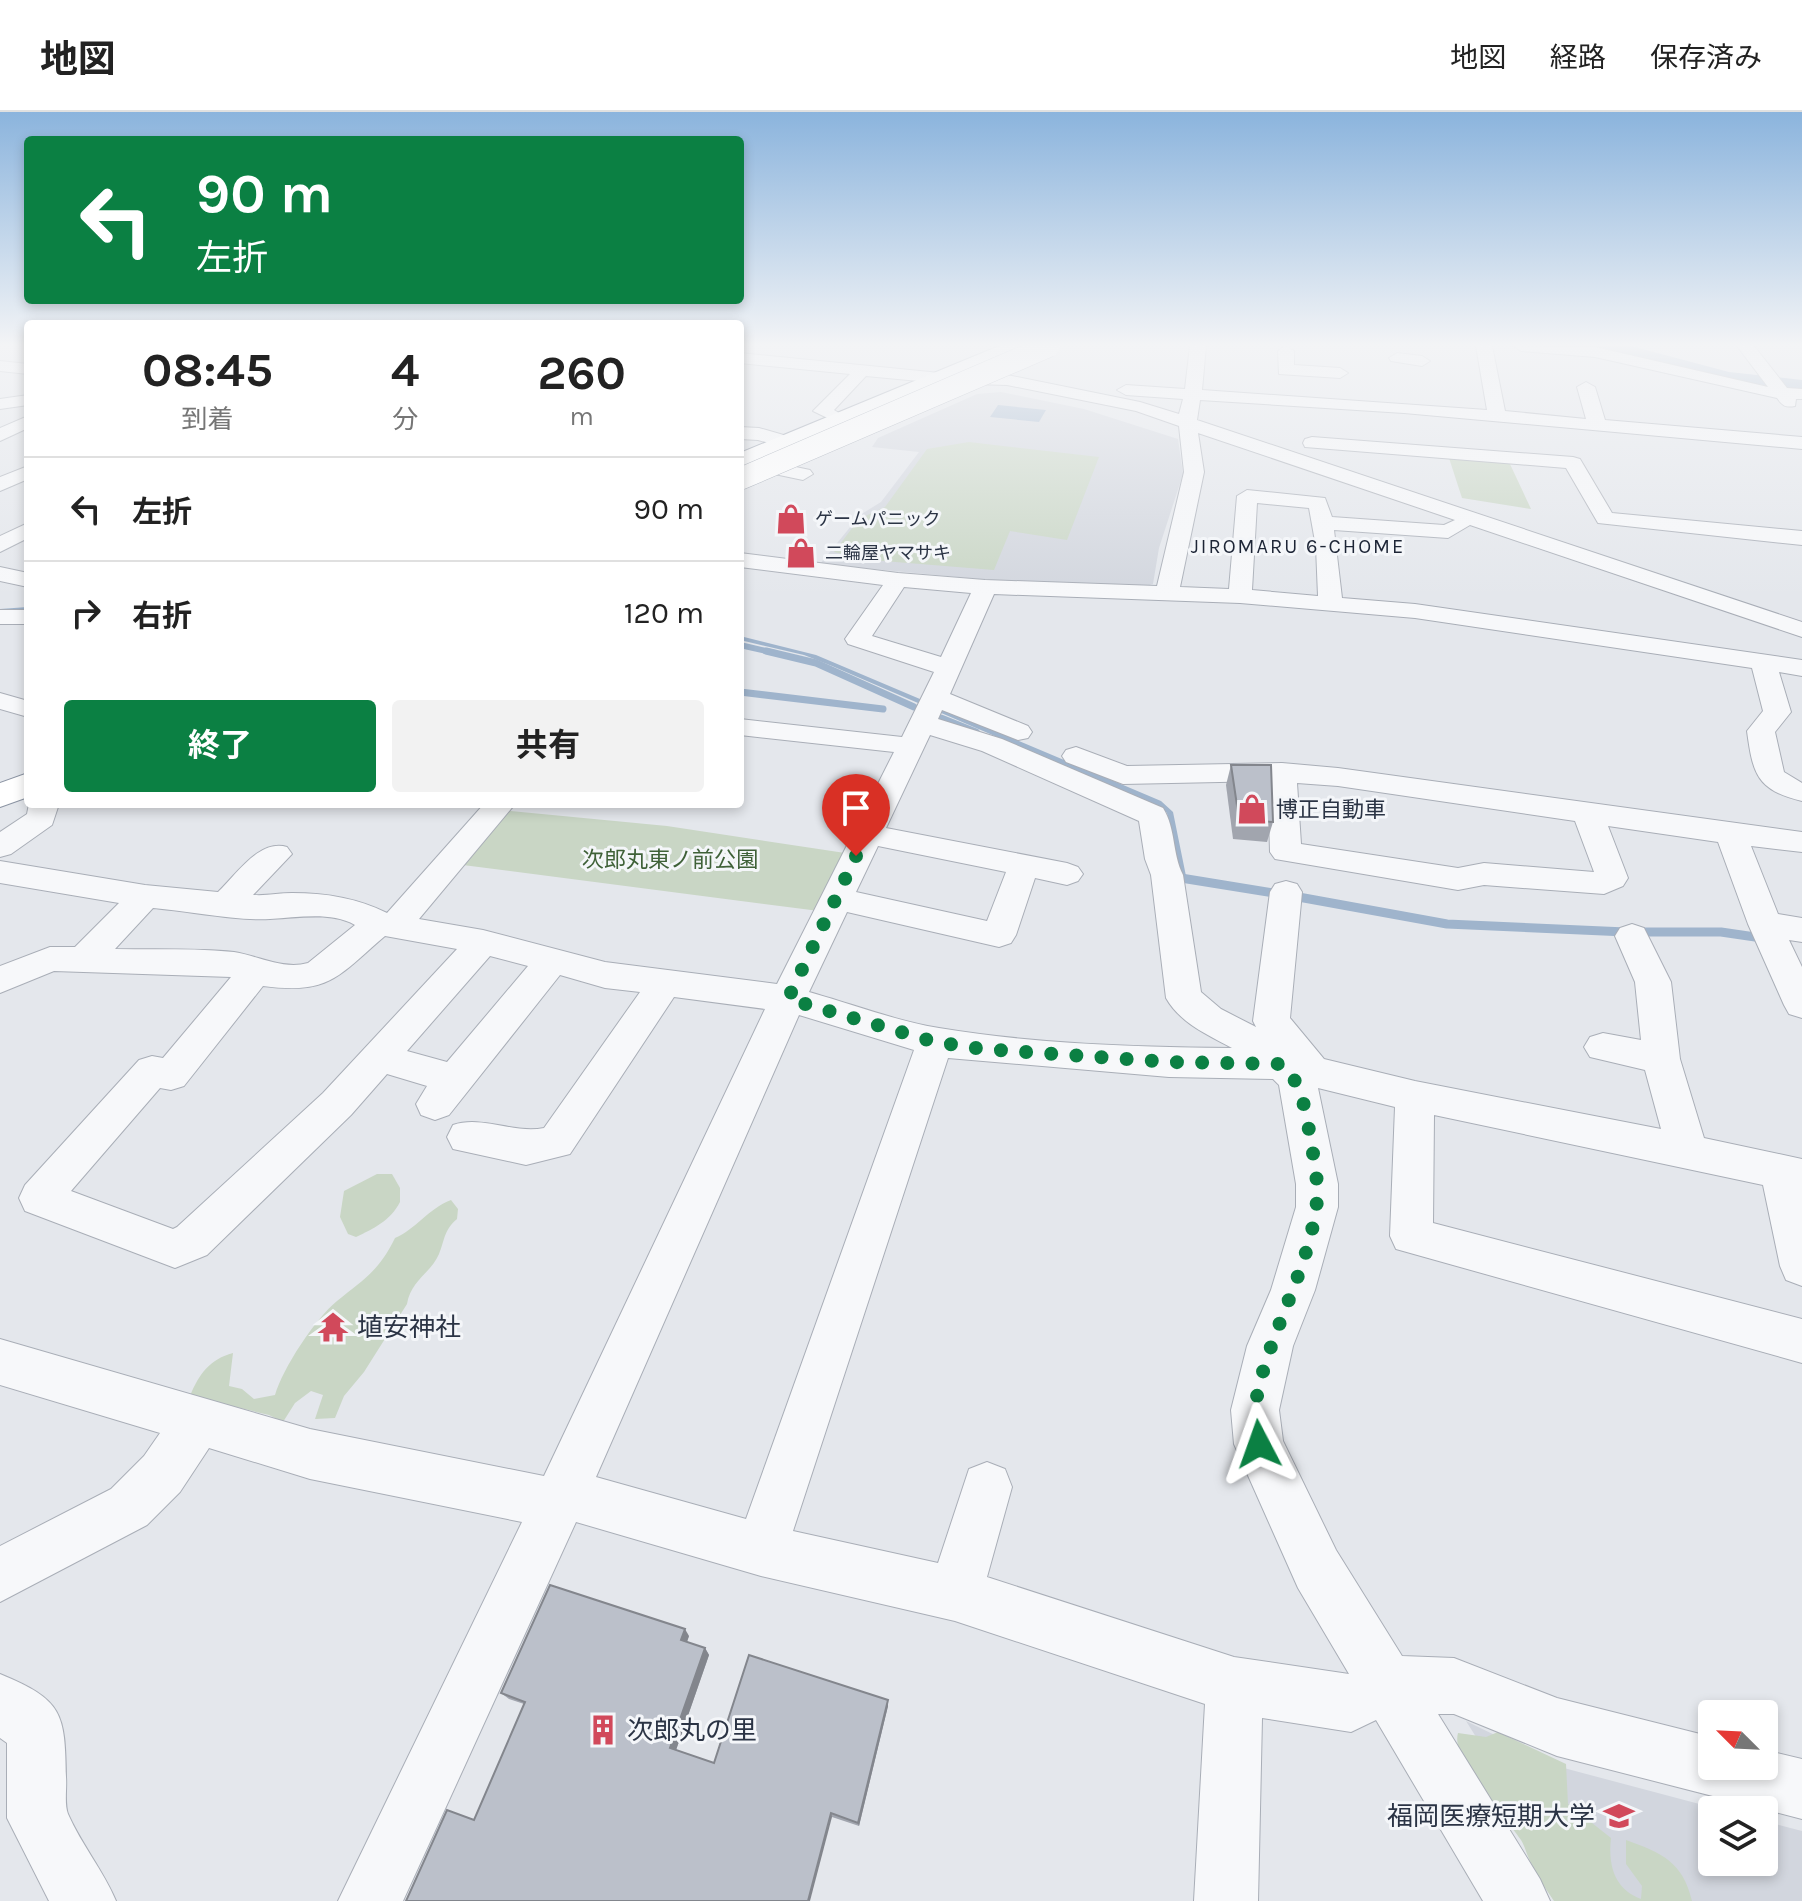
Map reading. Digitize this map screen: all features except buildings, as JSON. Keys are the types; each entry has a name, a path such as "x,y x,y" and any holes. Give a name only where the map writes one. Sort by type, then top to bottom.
{"highway":[{"path":"744,461 818,429"},
{"path":"744,461 820,429"},
{"path":"744,478 857,429"},
{"path":"744,478 861,429"},
{"path":"0,774 24,764"},
{"path":"0,797 24,787"}],"street":[{"path":"1167,592 1194,472 1188,429"},
{"path":"1192,429 1802,644"},
{"path":"1311,429 1330,603"},
{"path":"1358,429 1573,463 1605,519 1802,538"},
{"path":"1648,429 1802,443"},
{"path":"0,485 24,430"},
{"path":"744,433 787,442"},
{"path":"772,468 803,474"},
{"path":"1315,472 1802,630"},
{"path":"1240,596 1247,496 1322,513 1448,532 1460,525"},
{"path":"0,545 24,531"},
{"path":"744,561 898,580 985,587 1240,596 1415,611 1802,668"},
{"path":"0,574 24,579"},
{"path":"898,580 857,639 949,668"},
{"path":"370,1901 560,1499 788,999 949,668 985,587"},
{"path":"0,617 24,617"},
{"path":"744,727 922,722 1123,775 1282,772 1460,794 1731,834 1802,840 1792,790 1770,776 1761,731 1777,712 1763,663"},
{"path":"0,701 24,708"},
{"path":"922,722 992,745 1152,815 1156,822 1159,862 1167,875 1184,998 1200,1013 1299,1067"},
{"path":"1282,772 1286,852 1458,879 1484,874 1604,883 1612,878 1588,814"},
{"path":"0,847 41,818 43,808"},
{"path":"0,980 50,959 236,965 255,972 299,978 320,972 387,924 496,808"},
{"path":"867,834 1067,874"},
{"path":"1731,834 1765,924 1802,1005"},
{"path":"226,903 276,854"},
{"path":"836,899 999,935 1024,865"},
{"path":"0,872 145,896 352,909 387,924 483,942 605,975 788,999 935,1042 983,1049 1169,1062 1299,1067 1415,1096 1548,1121 1792,1174 1802,1266"},
{"path":"1286,892 1271,1021 1292,1049 1299,1067 1296,1078 1305,1109 1317,1184 1317,1207 1293,1290 1270,1346 1255,1410 1259,1444 1317,1569 1518,1901"},
{"path":"83,961 145,896"},
{"path":"1765,924 1802,930"},
{"path":"1632,936 1653,982 1661,1059 1689,1153"},
{"path":"255,972 171,1075 152,1071 40,1198 175,1249 192,1241 382,1058 483,942"},
{"path":"382,1058 444,1091 552,961"},
{"path":"467,1137 526,1148 556,1142 665,983"},
{"path":"761,1550 935,1042"},
{"path":"1603,1047 1661,1059"},
{"path":"1415,1096 1411,1236 1802,1341"},
{"path":"0,1362 197,1423 333,1460 560,1499 761,1550 955,1594 1234,1685 1351,1703 1387,1684 1454,1686 1557,1727 1802,1789"},
{"path":"0,1575 129,1507 162,1474 197,1423"},
{"path":"955,1594 987,1487"},
{"path":"1226,1901 1234,1685"},
{"path":"0,1703 36,1729 37,1818 84,1901"}],"shaded area":[{"path":"897,429 1148,429 1178,439 1183,474 1159,548 1153,584 1000,581 820,564 860,515 881,502 919,452 872,447 878,438"},
{"name":"福岡医療短期大学","path":"1466,1721 1560,1767 1698,1804 1698,1876 1778,1876 1778,1825 1802,1831 1802,1901 1579,1901"}],"green space":[{"path":"969,442 1099,457 1067,540 1010,531 994,570 871,560 834,552 859,519 885,507 927,449"},
{"path":"1449,458 1509,462 1531,509 1462,498"},
{"name":"次郎丸東ノ前公園","path":"499,810 667,826 845,853 819,911 455,864"},
{"path":"377,1174 392,1174 400,1188 400,1202 387,1219 375,1227 356,1237 348,1234 340,1217 344,1191"},
{"path":"451,1200 458,1209 457,1219 447,1231 439,1254 413,1289 407,1304 364,1372 344,1396 335,1418 315,1419 323,1395 311,1391 295,1403 283,1422 269,1415 190,1396 206,1368 233,1353 229,1386 242,1389 254,1399 275,1395 292,1358 328,1309 363,1281 395,1238"},
{"path":"1498,1732 1566,1764 1568,1804 1611,1838 1612,1867 1624,1889 1641,1899 1642,1886 1626,1864 1626,1840 1660,1855 1677,1868 1692,1901 1554,1901 1536,1873 1521,1840 1480,1788 1462,1758 1458,1733 1486,1737"}],"water":[{"path":"744,637 816,655 1161,801 1173,812 1187,881 1178,882 1167,813 1158,806 804,655 744,641"}],"waterway":[{"path":"0,612 24,610"},
{"path":"744,646 775,653"},
{"path":"766,651 816,663 914,707"},
{"path":"744,692 883,709"},
{"path":"941,718 976,732"},
{"path":"1181,878 1280,894"},
{"path":"1293,896 1447,924 1626,932"},
{"path":"1637,932 1721,932 1762,938 1764,941"}],"place":[{"name":"ゲームパニック","path":"791,519"},
{"name":"二輪屋ヤマサキ","path":"801,553"},
{"name":"博正自動車","path":"1252,809"},
{"name":"埴安神社","path":"333,1327"},
{"name":"次郎丸の里","path":"603,1730"},
{"name":"福岡医療短期大学","path":"1619,1816"}],"district":[{"name":"JIROMARU 6-CHOME","path":"1298,546"}],"route":[{"path":"856,856 788,999 935,1042 983,1049 1089,1054 1169,1062 1282,1064 1296,1078 1305,1109 1317,1184 1317,1207 1293,1290 1270,1346 1255,1410 1259,1444"}]}
